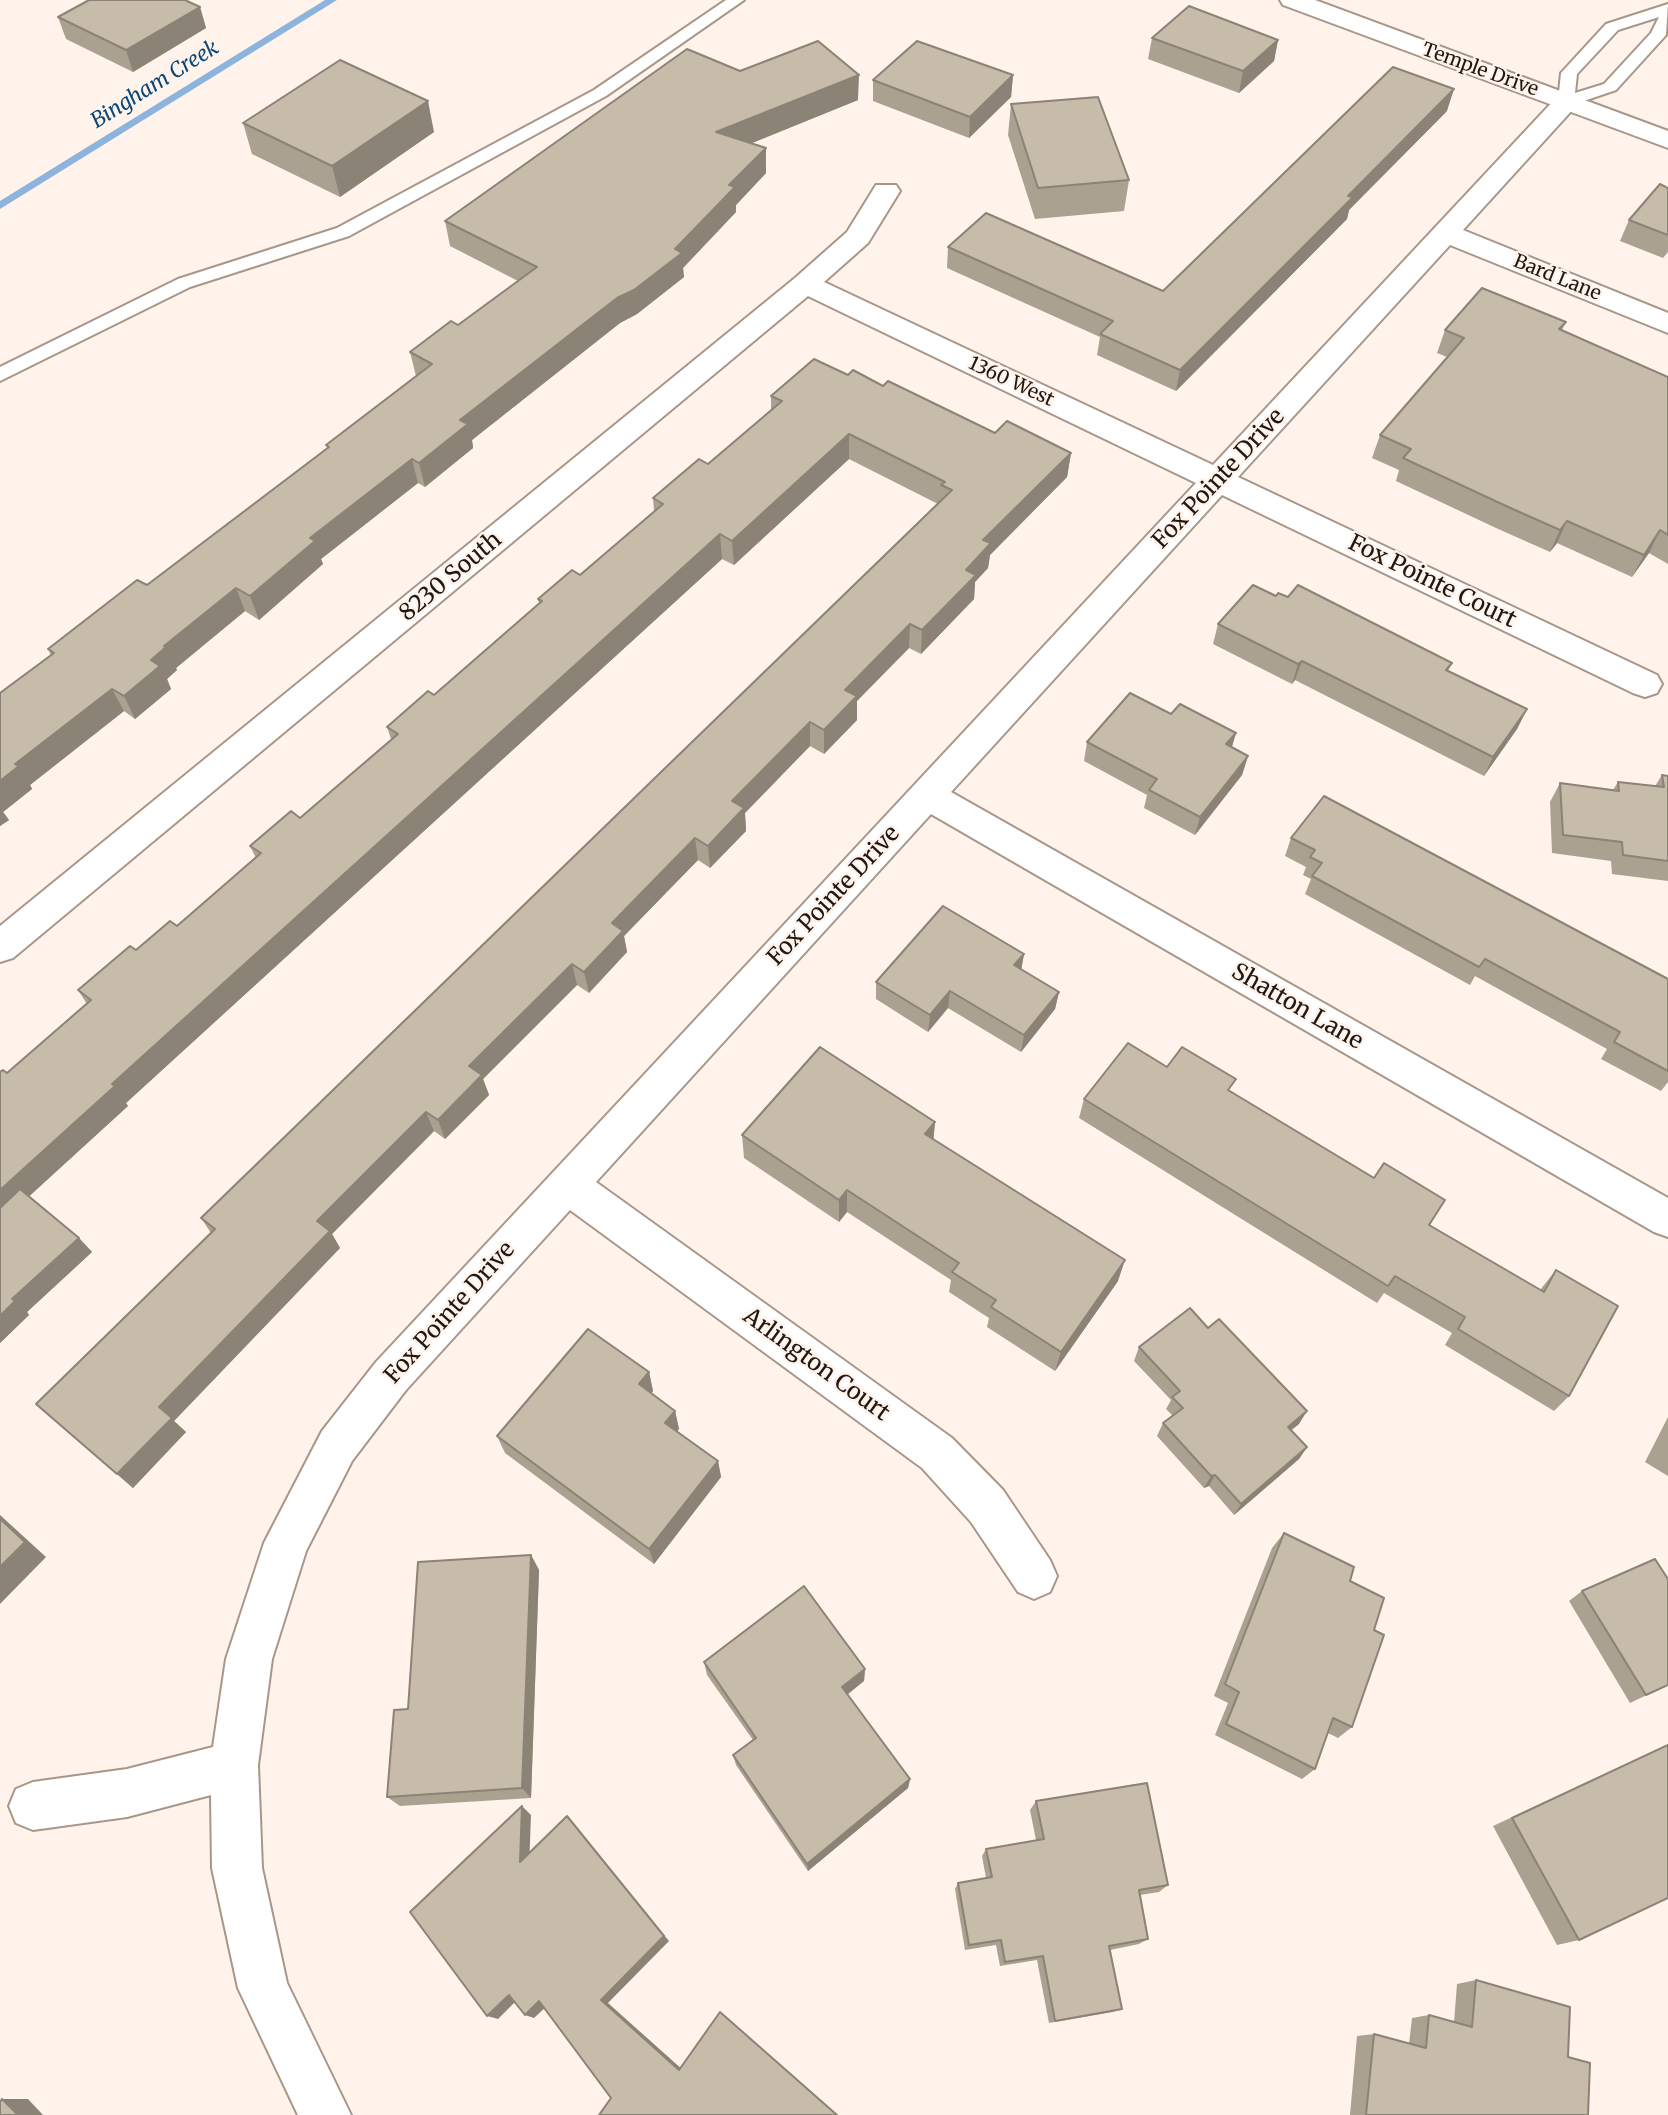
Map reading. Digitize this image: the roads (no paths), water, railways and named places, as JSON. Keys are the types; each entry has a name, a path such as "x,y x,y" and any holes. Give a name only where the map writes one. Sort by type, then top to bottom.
{"street":[{"name":"Temple Drive","path":"1292,0 1668,140"},
{"name":"Fox Pointe Drive","path":"325,2115 263,1988 237,1868 233,1765 249,1659 282,1556 337,1446 391,1376 1566,102"},
{"name":"8230 South","path":"0,947 804,284 858,237 886,191"},
{"name":"Bard Lane","path":"1445,233 1668,324"},
{"name":"1360 West","path":"804,284 1219,480"},
{"name":"Fox Pointe Court","path":"1219,480 1645,684"},
{"name":"Shatton Lane","path":"927,795 1668,1219"},
{"name":"Arlington Court","path":"568,1185 937,1453 987,1506 1034,1576"},
{"path":"33,1806 127,1793 233,1765"}],"lane":[{"path":"0,375 184,283 343,232 600,93 736,0"},
{"path":"1668,9 1612,27 1569,73 1566,102 1610,87 1658,35 1668,14"}],"waterway":[{"name":"Bingham Creek","path":"0,206 332,0"}]}
